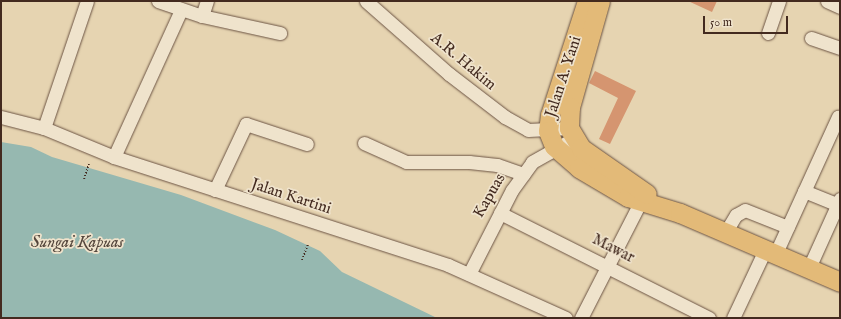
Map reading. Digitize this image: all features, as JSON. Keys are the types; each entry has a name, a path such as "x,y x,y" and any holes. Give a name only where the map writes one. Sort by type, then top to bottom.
{"highway":[{"name":"Jalan A. Yani","path":"587,1 551,139 579,168 662,207 808,270 840,282"},
{"name":"Jalan A. Yani","path":"600,1 570,107 571,133 600,162 642,197"}],"street":[{"path":"44,128 86,1"},
{"path":"158,1 202,16 280,33"},
{"path":"202,16 207,1"},
{"name":"A.R. Hakim","path":"366,1 487,105 528,130 551,139"},
{"path":"768,33 779,1"},
{"path":"827,1 840,7"},
{"path":"114,157 181,10"},
{"path":"811,38 840,48"},
{"name":"Jalan Kartini","path":"1,117 44,128 114,157 469,274 566,318"},
{"path":"732,318 770,253 788,227 838,117"},
{"path":"215,190 246,124 307,144"},
{"path":"551,139 571,133"},
{"name":"Kapuas","path":"469,274 500,213 523,174 551,139"},
{"path":"364,142 406,162 476,163 523,174"},
{"path":"804,191 839,202 808,270"},
{"path":"581,318 642,197"},
{"path":"725,233 736,215 745,210 788,227"},
{"name":"Mawar","path":"500,213 608,264 709,318"}],"path":[{"path":"84,179 89,164"},
{"path":"302,260 308,244"}],"water":[{"name":"Sungai Kapuas","path":"1,142 31,147 52,157 181,195 275,230 320,251 342,272 437,318 1,318"}],"building":[{"path":"688,1 717,1 712,12"},
{"path":"595,71 636,91 610,144 599,139 618,98 589,83"}]}
